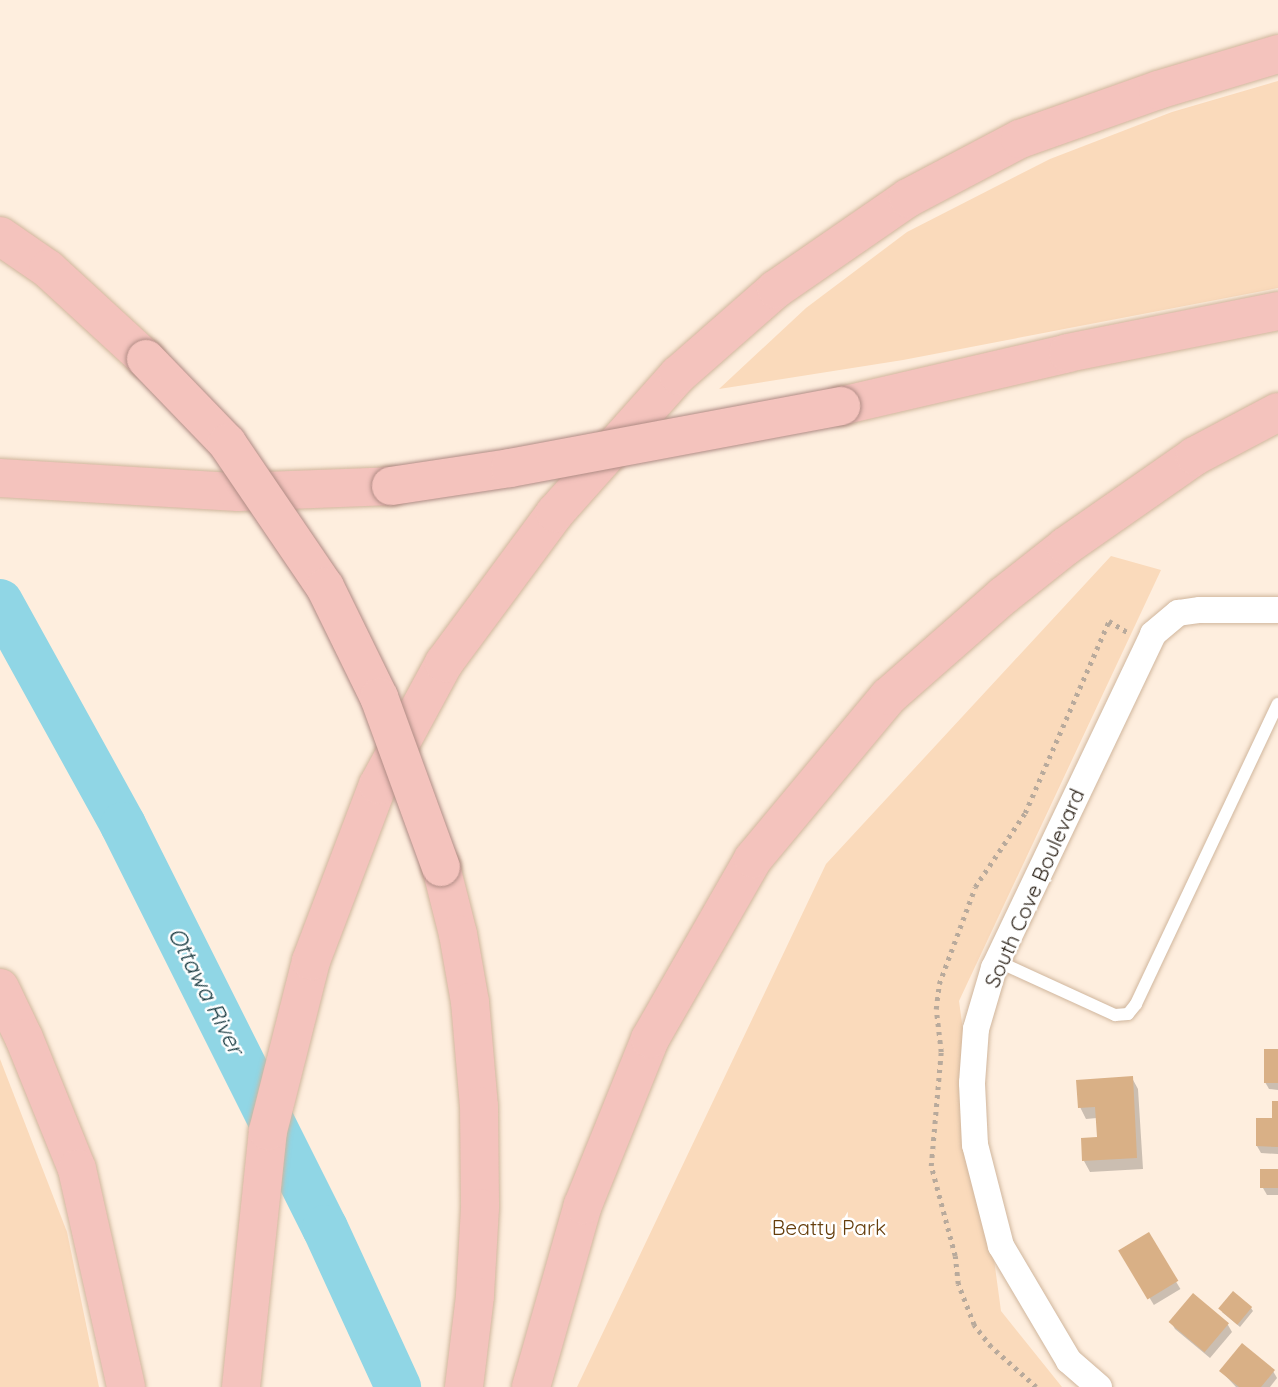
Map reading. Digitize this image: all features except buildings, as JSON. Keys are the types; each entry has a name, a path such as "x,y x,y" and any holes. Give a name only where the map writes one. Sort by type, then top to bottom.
{"highway":[{"path":"243,1370 268,1131 312,961 378,785 444,663 555,513 678,375 776,289 908,198 1020,139 1158,90 1278,54"},
{"path":"0,236 48,270 146,359 227,443 326,587 379,697 441,867 458,934 470,1002 479,1107 480,1208 475,1296 464,1387"},
{"path":"0,478 239,492 391,486 510,468 841,407 1068,352 1278,311"},
{"path":"534,1375 583,1205 650,1039 754,859 889,696 1003,596 1066,545 1195,456 1278,412"},
{"path":"0,988 24,1038 77,1169 126,1387"}],"street":[{"name":"South Cove Boulevard","path":"1098,1387 1069,1361 1001,1246 975,1145 972,1083 976,1029 997,961 1153,634 1178,613 1200,610 1278,610"}],"lane":[{"path":"997,961 1115,1015 1128,1014 1136,1004 1278,704"}],"green space":[{"path":"1278,81 1278,288 903,360 719,389 806,308 907,232 1050,159 1172,112"},
{"name":"Beatty Park","path":"1111,556 1161,570 959,1001 1001,1311 1062,1387 577,1387 826,864"},
{"path":"0,1059 67,1232 99,1387 0,1387"}],"waterway":[{"name":"Ottawa River","path":"0,602 123,825 325,1228 398,1387"}]}
